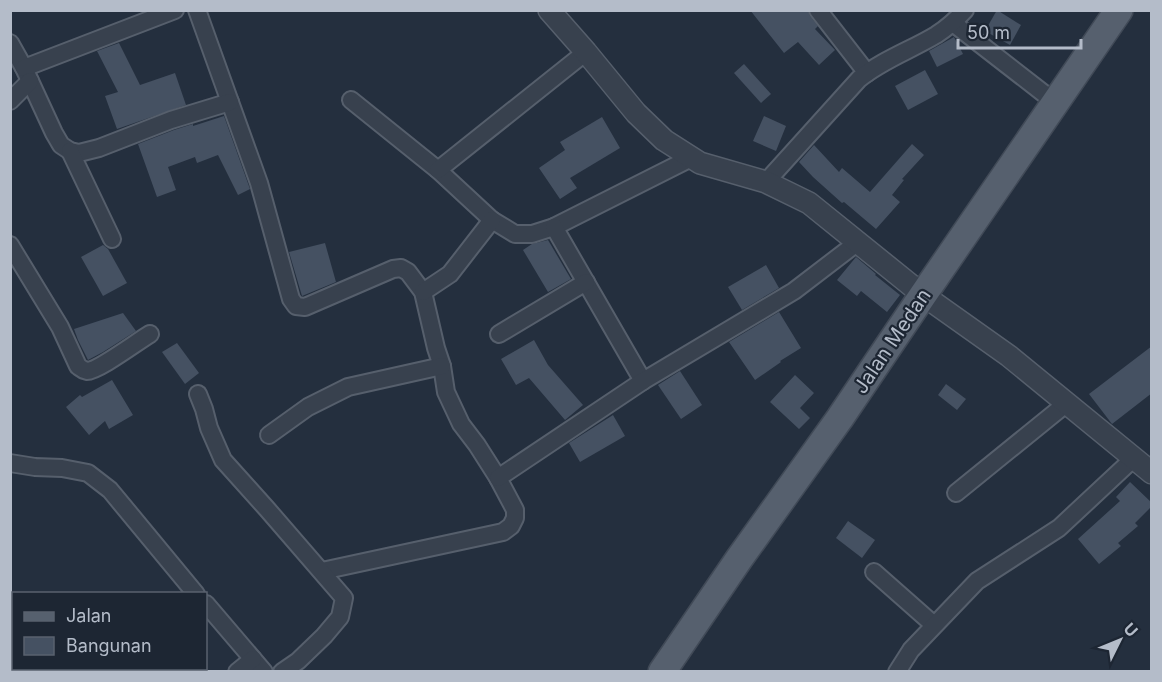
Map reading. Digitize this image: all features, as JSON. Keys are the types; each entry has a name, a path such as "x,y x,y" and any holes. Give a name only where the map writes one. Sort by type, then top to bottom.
{"main road":[{"name":"Jalan Medan","path":"662,672 840,418 1119,10"}],"street":[{"path":"10,101 27,75 176,10"},
{"path":"197,10 259,183 291,299 296,306 305,307 393,269 401,268 408,272 423,292 442,366 446,392 461,424 498,478 515,510 515,518 504,532 322,571"},
{"path":"549,10 636,113 664,140 700,163 766,182 809,203 923,295 1009,356 1152,473"},
{"path":"820,11 867,73"},
{"path":"766,182 859,79 937,34 959,16 1056,103"},
{"path":"10,43 54,133 62,145 70,151 79,153 99,148 171,120 230,102"},
{"path":"438,170 586,52"},
{"path":"351,100 438,170 492,220 515,234 532,234 554,227 691,158"},
{"path":"70,151 112,239"},
{"path":"423,292 450,274 492,220"},
{"path":"554,227 643,381"},
{"path":"498,478 643,381 794,291 858,242"},
{"path":"10,245 60,327 78,366 83,370 88,371 106,363 150,334"},
{"path":"499,334 586,282"},
{"path":"269,435 309,407 348,387 442,366"},
{"path":"198,394 212,436 223,459 344,598 340,617 298,661 282,672"},
{"path":"956,493 1067,403"},
{"path":"897,672 911,650 976,582 1059,528 1134,458"},
{"path":"10,463 88,473 110,490 194,592"},
{"path":"874,572 934,625"},
{"path":"207,605 259,665 237,672"}],"building":[{"path":"750,10 808,10 818,26 815,29 835,50 819,65 798,42 784,53"},
{"path":"997,10 1021,25 1010,45 985,31"},
{"path":"954,37 963,54 937,67 929,51"},
{"path":"119,43 140,85 175,73 186,105 117,129 105,96 118,92 97,51"},
{"path":"744,64 771,94 761,103 734,73"},
{"path":"925,70 938,94 908,110 895,86"},
{"path":"224,116 250,189 238,195 218,155 197,163 195,157 168,167 176,190 157,197 138,144 174,130"},
{"path":"764,116 786,126 776,151 753,141"},
{"path":"602,117 620,148 570,178 577,188 560,199 539,168 565,150 560,142"},
{"path":"912,144 924,155 902,179 904,180 892,195 900,202 876,229 844,202 842,203 799,162 814,145 839,172 842,168 870,192"},
{"path":"548,240 571,279 548,292 523,250 532,244"},
{"path":"325,243 336,282 302,296 289,252"},
{"path":"103,245 108,249 127,283 103,296 81,257"},
{"path":"856,257 900,295 887,312 861,291 857,296 837,280"},
{"path":"766,265 779,288 742,310 728,287"},
{"path":"779,312 801,348 755,380 729,342"},
{"path":"123,313 136,331 88,360 74,329"},
{"path":"534,340 548,365 583,405 565,420 529,378 516,385 501,359"},
{"path":"177,343 199,373 185,384 162,352"},
{"path":"1152,346 1152,393 1112,424 1089,394"},
{"path":"680,371 702,405 681,419 658,385"},
{"path":"795,375 814,393 800,408 810,418 799,429 770,402"},
{"path":"112,380 133,415 109,429 105,421 89,435 66,407 80,395 82,397"},
{"path":"946,384 966,399 957,410 938,395"},
{"path":"613,415 625,436 580,462 569,443"},
{"path":"1130,482 1152,503 1152,506 1135,523 1138,526 1118,543 1121,546 1099,564 1078,539 1120,501 1116,497"},
{"path":"848,521 875,540 862,558 836,538"}]}
